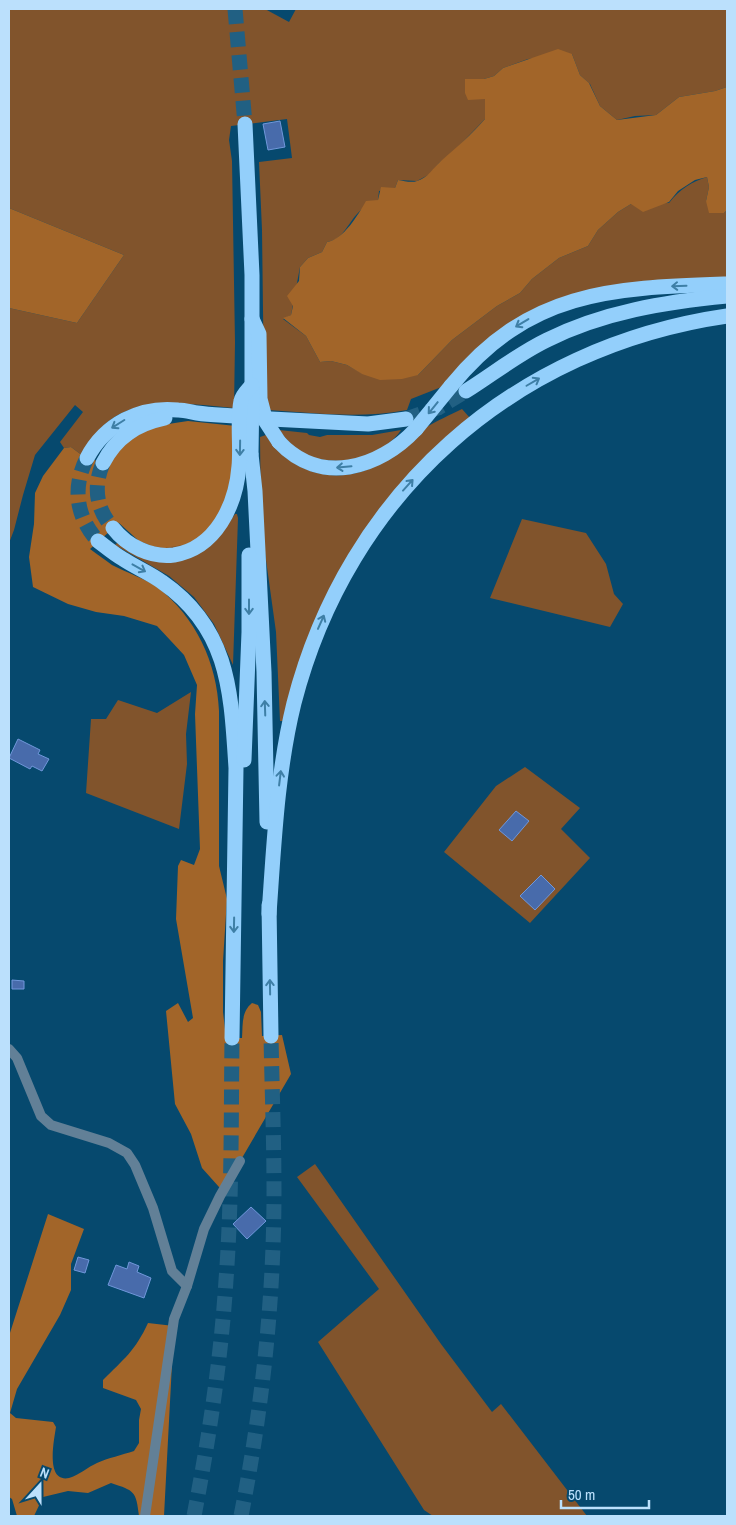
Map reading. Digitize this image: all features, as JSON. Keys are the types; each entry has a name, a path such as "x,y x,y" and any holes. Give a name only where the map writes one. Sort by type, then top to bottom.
{"highway":[{"path":"236,876 247,690 248,492 251,454 252,385 251,250 245,124"},
{"path":"252,319 259,334 260,399 266,422 279,442 290,454 323,468 342,468 357,466 382,456 397,446 411,424 451,386 488,346 522,323 553,308 580,299 621,291 670,286 727,284"},
{"path":"466,391 522,353 577,327 652,305 727,296"},
{"path":"613,316 727,304"},
{"path":"269,914 282,767 298,691 312,646 329,606 350,565 376,524 413,480 449,444 491,410 531,383 581,358 618,343 665,328 727,316"},
{"path":"113,528 132,545 151,554 160,555 175,555 186,552 202,544 210,536 224,520 233,499 239,467 241,399 252,385"},
{"path":"87,458 97,441 106,432 136,415 153,411 178,410 198,414 236,416"},
{"path":"103,463 117,442 135,428 156,419 198,414"},
{"path":"272,419 363,424 411,424"},
{"path":"251,454 255,491 264,672 271,1036"},
{"path":"98,541 123,560 161,581 183,598 205,623 218,648 228,681 236,768 236,876 232,1038"}],"street":[{"path":"9,1050 17,1058 41,1116 50,1125 109,1143 127,1153 135,1165 153,1208 172,1271 187,1286"},
{"path":"145,1516 174,1319 187,1286 204,1229 240,1161"}],"shaded area":[{"path":"9,9 265,9 289,22 296,9 727,9 727,87 679,97 656,115 635,116 617,120 600,106 590,84 580,75 572,54 528,59 503,68 494,76 484,79 465,79 485,99 485,119 430,174 417,181 398,180 395,188 379,191 378,200 361,210 338,237 327,242 322,252 308,258 300,267 291,315 283,319 306,336 320,362 331,361 347,365 363,374 418,375 452,340 497,306 520,293 532,279 559,258 588,246 598,230 618,212 631,204 669,203 686,187 707,177 709,187 706,201 724,213 727,210 727,278 567,297 444,386 411,399 407,410 355,415 268,410 264,390 262,230 259,162 292,158 287,119 231,126 229,140 232,161 235,342 234,408 168,404 147,405 128,410 110,420 95,435 83,456 71,447 64,448 60,442 83,412 75,405 35,455 9,543 9,308 77,323 124,255 9,208"},
{"path":"558,49 572,54 580,75 589,83 600,106 617,120 656,115 679,97 727,87 727,210 724,213 709,213 706,201 709,187 707,177 695,180 678,191 669,202 643,212 631,204 618,212 598,230 588,246 559,258 532,279 520,293 497,306 452,340 418,375 402,379 380,380 362,374 347,365 331,361 320,362 306,336 283,318 291,315 293,306 287,296 299,281 300,267 308,258 322,252 327,242 345,231 366,201 378,200 381,187 395,188 398,180 413,182 424,178 485,119 485,99 468,100 465,93 465,79 484,79 494,76 503,68"},
{"path":"9,208 124,255 77,323 9,308"},
{"path":"462,409 470,418 345,562 327,595 312,630 283,721 280,721 276,632 261,524 260,437 266,435 286,457 311,471 325,475 355,474 376,466 425,428"},
{"path":"188,421 236,426 237,455 223,509 203,535 188,544 165,548 152,546 139,541 119,523 90,549 112,565 157,587 171,599 183,612 202,642 214,676 219,711 219,866 227,899 223,961 223,1012 226,1038 242,1038 243,1019 246,1010 252,1003 258,1005 261,1012 262,1036 282,1035 291,1074 225,1187 219,1187 202,1168 191,1134 175,1104 166,1011 178,1003 188,1022 193,1018 176,919 178,866 181,860 194,865 200,849 195,714 197,685 184,655 157,626 124,616 96,612 68,604 33,587 29,557 34,524 35,493 43,476 64,448 71,447 83,456 108,465 124,444 142,432 163,425"},
{"path":"279,430 307,433 320,437 327,435 372,435 401,430 384,447 373,453 348,460 335,461 306,455 293,446"},
{"path":"237,514 238,518 233,665 214,624 194,597 169,576 115,545 118,542 129,550 229,523"},
{"path":"522,519 586,533 606,564 614,594 623,604 610,627 490,598"},
{"path":"191,692 186,734 187,764 179,829 86,793 91,719 106,719 118,700 157,713"},
{"path":"525,767 580,808 561,829 590,858 530,923 444,852 496,786"},
{"path":"315,1164 441,1344 492,1412 501,1404 587,1516 433,1516 424,1510 318,1342 379,1289 297,1177"},
{"path":"48,1214 84,1229 71,1264 71,1290 60,1315 17,1389 10,1413 16,1418 53,1422 56,1427 53,1450 54,1467 61,1478 73,1477 101,1461 134,1451 139,1443 141,1409 136,1400 103,1388 103,1380 134,1348 148,1323 174,1326 164,1516 139,1516 137,1501 133,1493 111,1483 88,1493 68,1491 43,1497 34,1516 17,1516 12,1499 9,1497 9,1336"}],"building":[{"path":"280,121 285,147 268,150 263,124"},
{"path":"18,739 40,750 38,754 49,759 42,771 32,766 30,769 9,758"},
{"path":"516,811 529,821 512,841 499,830"},
{"path":"541,875 555,889 535,910 520,896"},
{"path":"12,980 24,981 24,989 12,989"},
{"path":"251,1207 266,1221 247,1239 233,1224"},
{"path":"78,1257 89,1260 85,1273 74,1270"},
{"path":"129,1262 139,1266 137,1272 151,1278 144,1298 108,1285 116,1265 127,1269"}],"tunnel":[{"path":"235,9 245,124"},
{"path":"406,419 438,408 466,391"},
{"path":"87,458 79,480 79,501 85,522 98,541"},
{"path":"103,463 98,481 98,497 103,513 113,528"},
{"path":"241,1516 261,1395 272,1273 274,1192 271,1036"},
{"path":"194,1516 214,1399 224,1310 230,1190 232,1038"}]}
